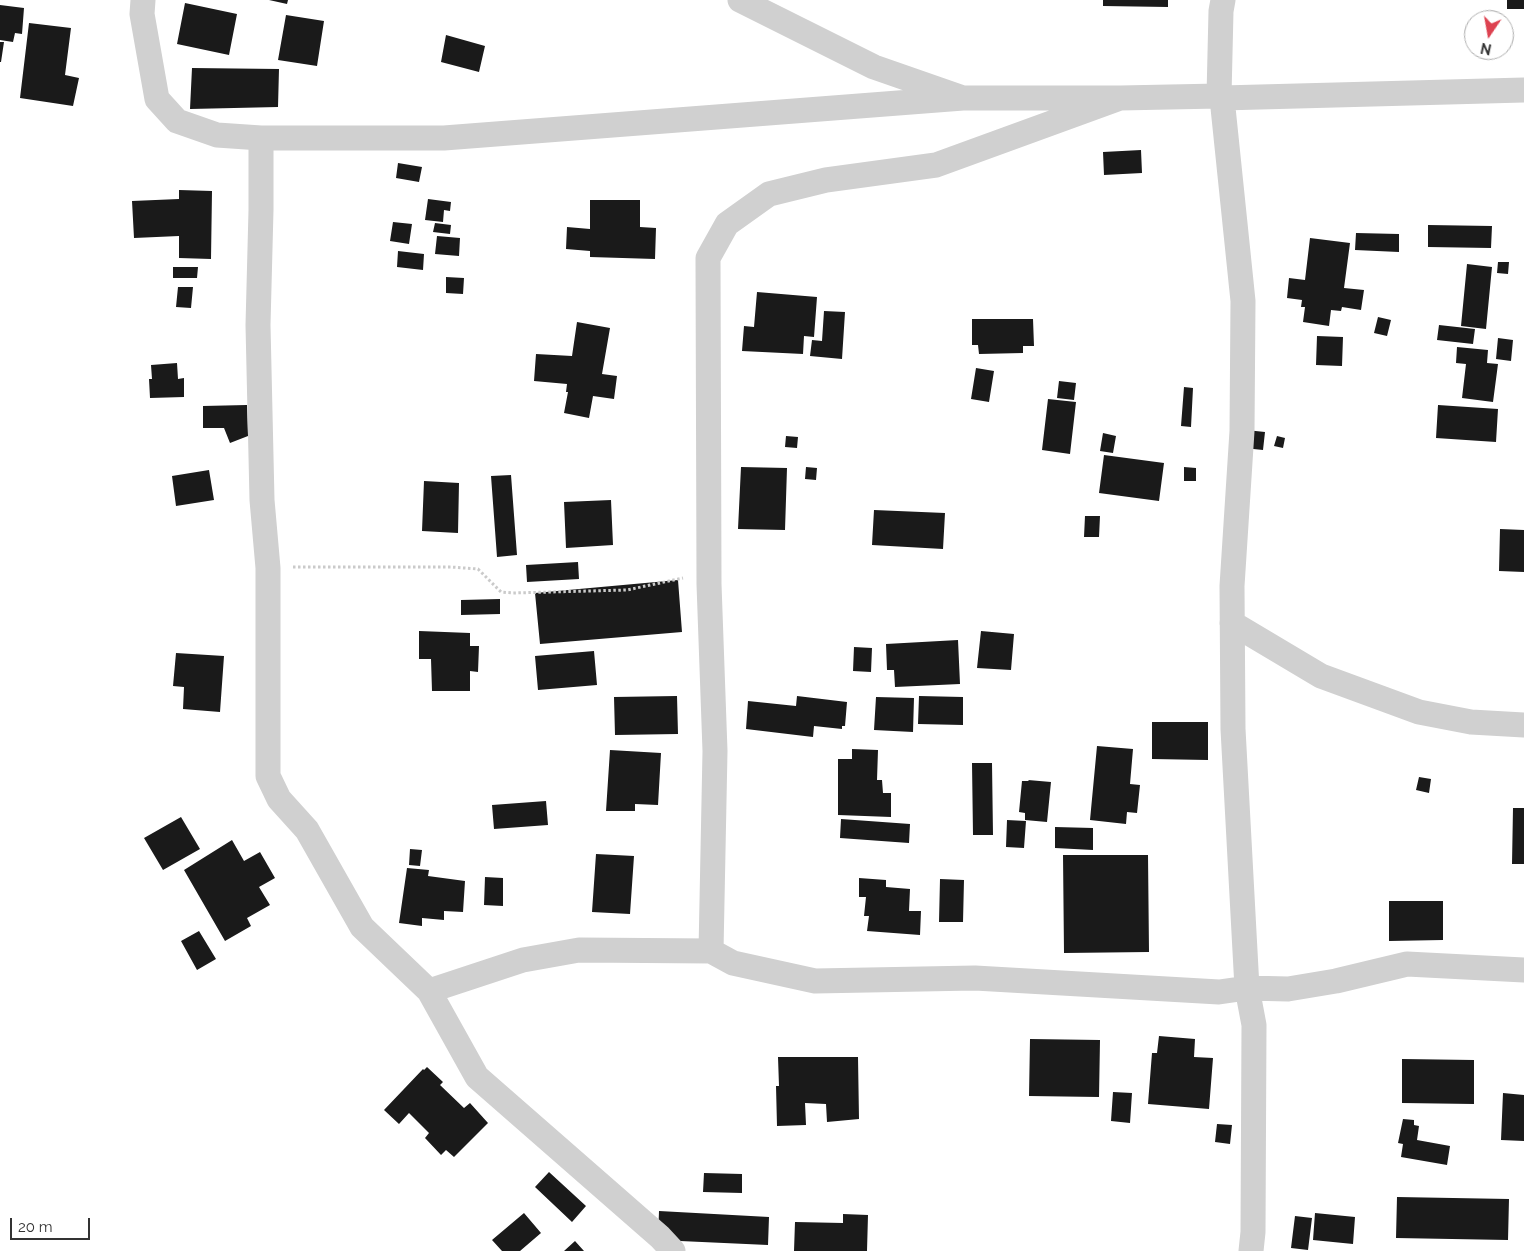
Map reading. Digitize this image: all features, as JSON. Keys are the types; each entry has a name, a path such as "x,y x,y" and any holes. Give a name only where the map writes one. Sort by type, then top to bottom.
{"street":[{"path":"143,0 142,14 157,99 177,121 217,135 261,138 444,138 963,98 1220,97 1524,90"},
{"path":"740,0 874,67 963,98"},
{"path":"1223,0 1221,11 1220,97 1243,301 1242,432 1232,586 1232,623 1233,729 1247,988 1254,1025 1253,1232 1251,1251"},
{"path":"711,952 715,751 709,567 708,258 726,224 769,194 826,180 936,165 1120,98"},
{"path":"261,138 262,210 258,325 262,500 268,568 268,776 279,798 307,830 362,927 429,991 477,1077 660,1237 673,1251"},
{"path":"1232,623 1321,676 1419,712 1471,722 1524,725"},
{"path":"429,991 524,960 579,950 711,952 733,963 815,981 975,978 1219,992 1247,988 1288,989 1336,981 1407,964 1524,970"}],"path":[{"path":"268,568 372,566 478,569 501,592 513,593 627,590 678,580 709,567"}],"building":[{"path":"269,0 288,0 287,4"},
{"path":"1103,0 1168,0 1168,7 1103,6"},
{"path":"1507,0 1524,0 1524,9 1507,9"},
{"path":"185,3 237,14 229,55 177,44"},
{"path":"0,5 24,8 22,34 15,33 13,42 0,40"},
{"path":"286,15 324,21 317,66 278,60"},
{"path":"29,23 71,28 65,75 79,78 73,106 20,98"},
{"path":"446,35 485,46 479,72 441,62"},
{"path":"0,42 4,42 1,62 0,62"},
{"path":"192,68 279,69 278,107 190,109"},
{"path":"1141,150 1142,173 1104,175 1103,152"},
{"path":"398,163 422,167 419,182 396,178"},
{"path":"179,190 212,191 211,259 179,258 179,236 134,238 132,201 179,199"},
{"path":"428,199 451,202 450,211 444,210 443,222 425,220"},
{"path":"590,200 640,200 640,227 656,228 655,259 590,257 590,251 566,249 567,227 590,229"},
{"path":"393,222 412,224 409,244 390,241"},
{"path":"435,223 451,225 450,234 433,232"},
{"path":"1428,225 1492,226 1491,248 1428,247"},
{"path":"1356,233 1399,234 1399,252 1355,250"},
{"path":"437,236 460,238 459,256 435,254"},
{"path":"1310,238 1350,243 1344,288 1364,290 1361,310 1342,307 1341,311 1331,310 1329,326 1303,322 1305,307 1301,307 1302,300 1287,298 1289,278 1305,280"},
{"path":"398,251 424,254 423,270 397,267"},
{"path":"1498,262 1509,262 1508,274 1497,273"},
{"path":"1467,264 1492,267 1486,329 1461,326"},
{"path":"173,267 198,267 197,278 173,278"},
{"path":"446,277 464,278 463,294 446,293"},
{"path":"178,287 193,287 191,308 176,307"},
{"path":"757,292 817,297 814,337 804,336 803,354 742,351 744,326 754,327"},
{"path":"824,311 845,312 842,359 810,356 812,340 822,341"},
{"path":"1378,317 1391,320 1387,336 1374,333"},
{"path":"972,319 1033,319 1034,346 1023,346 1023,353 979,354 978,345 972,345"},
{"path":"577,322 610,328 602,374 617,376 614,399 593,396 589,418 564,413 568,392 566,392 567,384 534,381 536,354 572,356"},
{"path":"1439,325 1475,329 1473,344 1437,340"},
{"path":"1317,336 1343,337 1342,366 1316,365"},
{"path":"1498,338 1513,340 1511,361 1496,359"},
{"path":"1457,347 1488,350 1487,363 1498,364 1493,402 1462,398 1466,364 1456,363"},
{"path":"177,363 178,379 184,378 184,397 150,398 149,379 152,379 151,365"},
{"path":"976,368 994,371 989,402 971,399"},
{"path":"1059,381 1076,383 1074,400 1057,398"},
{"path":"1184,387 1193,388 1191,427 1181,426"},
{"path":"1048,399 1076,402 1070,454 1042,450"},
{"path":"247,405 248,436 230,443 224,428 203,428 203,406"},
{"path":"1438,405 1498,409 1496,442 1436,438"},
{"path":"1246,430 1265,432 1263,450 1244,448"},
{"path":"1103,433 1116,436 1113,453 1100,451"},
{"path":"786,436 798,437 797,448 785,447"},
{"path":"1277,436 1285,438 1283,448 1274,446"},
{"path":"1104,455 1164,463 1159,501 1099,493"},
{"path":"741,467 787,468 785,530 738,529"},
{"path":"806,467 817,468 816,480 805,479"},
{"path":"1184,467 1196,468 1196,481 1184,481"},
{"path":"209,470 214,500 176,506 172,476"},
{"path":"511,475 517,555 497,557 491,476"},
{"path":"424,481 459,483 458,533 422,531"},
{"path":"611,500 613,545 566,548 564,502"},
{"path":"874,510 945,513 943,549 872,545"},
{"path":"1085,516 1100,516 1099,537 1084,537"},
{"path":"1500,529 1524,530 1524,572 1499,571"},
{"path":"578,562 579,579 527,582 526,565"},
{"path":"678,580 682,632 540,644 535,593"},
{"path":"500,599 500,614 461,615 461,600"},
{"path":"419,631 470,633 470,646 479,646 478,672 470,671 470,691 432,691 431,659 419,659"},
{"path":"981,631 1014,634 1011,670 977,668"},
{"path":"958,640 960,684 895,687 894,670 887,670 886,644"},
{"path":"854,647 872,648 871,672 853,671"},
{"path":"594,651 597,685 538,690 535,656"},
{"path":"176,653 224,656 220,712 183,709 184,687 173,686"},
{"path":"677,696 678,734 615,735 614,697"},
{"path":"797,696 847,702 845,726 842,726 842,729 814,726 813,737 746,729 748,701 796,706"},
{"path":"919,696 963,697 963,725 918,724"},
{"path":"876,697 914,698 913,732 874,730"},
{"path":"1152,722 1208,722 1208,760 1152,759"},
{"path":"1097,746 1133,749 1130,784 1140,785 1137,813 1127,812 1126,824 1090,820"},
{"path":"852,749 878,750 877,780 882,780 883,793 891,793 891,817 838,815 838,759 852,759"},
{"path":"610,750 661,753 658,805 635,804 635,811 606,811"},
{"path":"972,763 992,763 993,835 973,835"},
{"path":"1419,777 1431,779 1429,793 1416,790"},
{"path":"1022,781 1051,782 1047,822 1025,820 1025,813 1019,812"},
{"path":"546,801 548,825 494,829 492,805"},
{"path":"1513,808 1524,808 1524,864 1512,864"},
{"path":"181,817 200,849 163,870 144,838"},
{"path":"841,819 910,824 909,843 840,838"},
{"path":"1007,820 1026,821 1024,848 1006,847"},
{"path":"1055,827 1093,828 1093,850 1055,848"},
{"path":"232,840 244,861 260,852 275,878 259,887 270,905 247,918 251,926 225,941 184,870"},
{"path":"410,849 422,850 420,866 409,865"},
{"path":"596,854 634,856 630,914 592,912"},
{"path":"1063,855 1148,855 1149,952 1064,953"},
{"path":"407,868 429,870 428,876 465,881 463,912 444,911 444,920 422,918 422,926 399,923"},
{"path":"485,877 503,878 503,906 484,905"},
{"path":"859,878 886,880 886,887 910,889 909,911 921,911 920,935 867,931 869,916 864,916 866,897 859,897"},
{"path":"940,879 964,880 963,922 939,922"},
{"path":"1389,901 1443,901 1443,940 1389,941"},
{"path":"199,931 216,959 197,970 181,941"},
{"path":"1159,1036 1195,1039 1194,1057 1213,1058 1209,1109 1148,1104 1152,1053 1157,1053"},
{"path":"1030,1039 1100,1040 1099,1097 1029,1096"},
{"path":"778,1057 858,1057 859,1119 827,1122 826,1104 805,1103 806,1125 777,1126 776,1086 779,1086"},
{"path":"1402,1059 1474,1060 1474,1104 1402,1103"},
{"path":"427,1067 443,1082 440,1085 464,1108 470,1103 488,1123 454,1157 446,1150 441,1155 425,1138 429,1133 409,1113 399,1124 384,1110"},
{"path":"1113,1092 1132,1093 1130,1123 1111,1121"},
{"path":"1503,1093 1524,1095 1524,1141 1501,1140"},
{"path":"1403,1119 1414,1120 1414,1125 1419,1126 1417,1140 1450,1146 1447,1165 1401,1157 1403,1144 1398,1143"},
{"path":"1217,1124 1232,1125 1230,1144 1215,1142"},
{"path":"549,1172 586,1206 572,1222 535,1187"},
{"path":"704,1173 742,1174 742,1193 703,1192"},
{"path":"1397,1197 1509,1199 1508,1240 1396,1238"},
{"path":"659,1211 769,1217 768,1245 658,1240"},
{"path":"524,1213 541,1233 520,1251 502,1251 492,1240"},
{"path":"1315,1213 1355,1217 1353,1244 1313,1240"},
{"path":"843,1214 868,1215 867,1251 794,1251 795,1222 843,1223"},
{"path":"1295,1216 1312,1218 1308,1250 1291,1248"},
{"path":"575,1241 584,1251 564,1251"}]}
